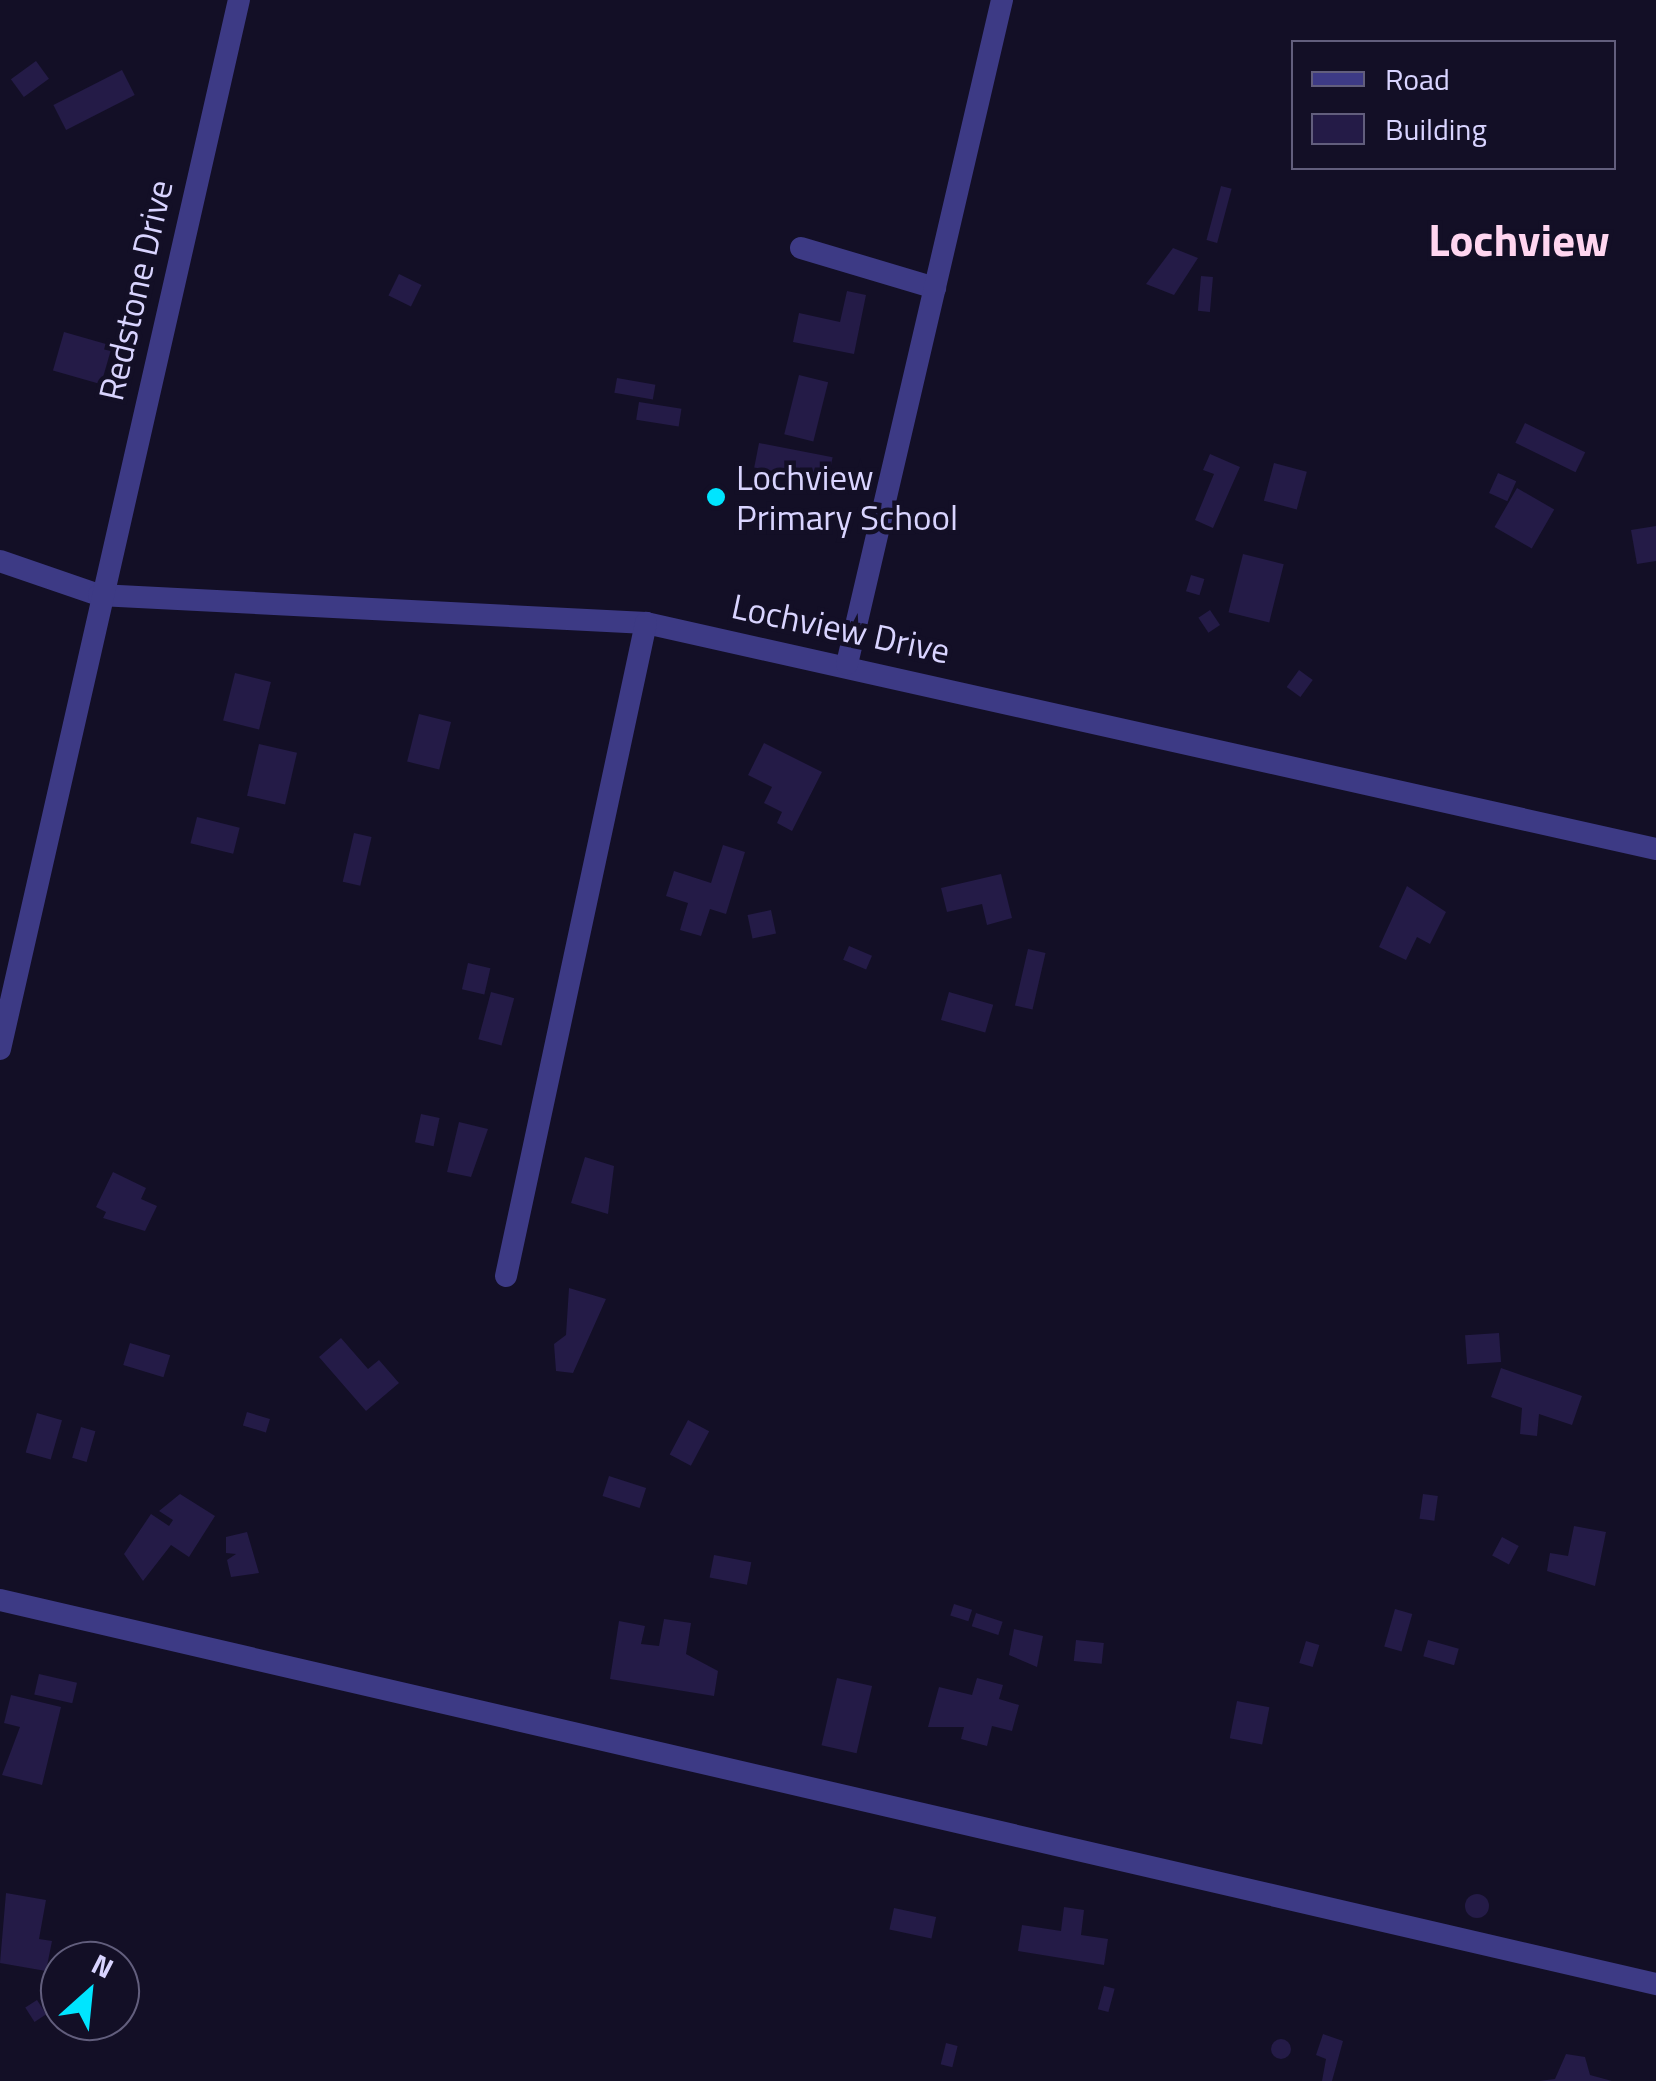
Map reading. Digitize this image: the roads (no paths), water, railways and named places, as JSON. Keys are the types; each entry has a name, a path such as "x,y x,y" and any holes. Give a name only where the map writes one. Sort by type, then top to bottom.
{"street":[{"name":"Redstone Drive","path":"0,1048 99,595 239,0"},
{"path":"846,664 1002,0"},
{"path":"800,248 935,288"},
{"name":"Lochview Drive","path":"0,561 99,595 646,623 846,664 1656,849"},
{"path":"506,1276 646,623"},
{"path":"0,1600 1656,1984"}],"place":[{"name":"Lochview Primary School","path":"716,497"}],"district":[{"name":"Lochview","path":"1519,240"}]}
